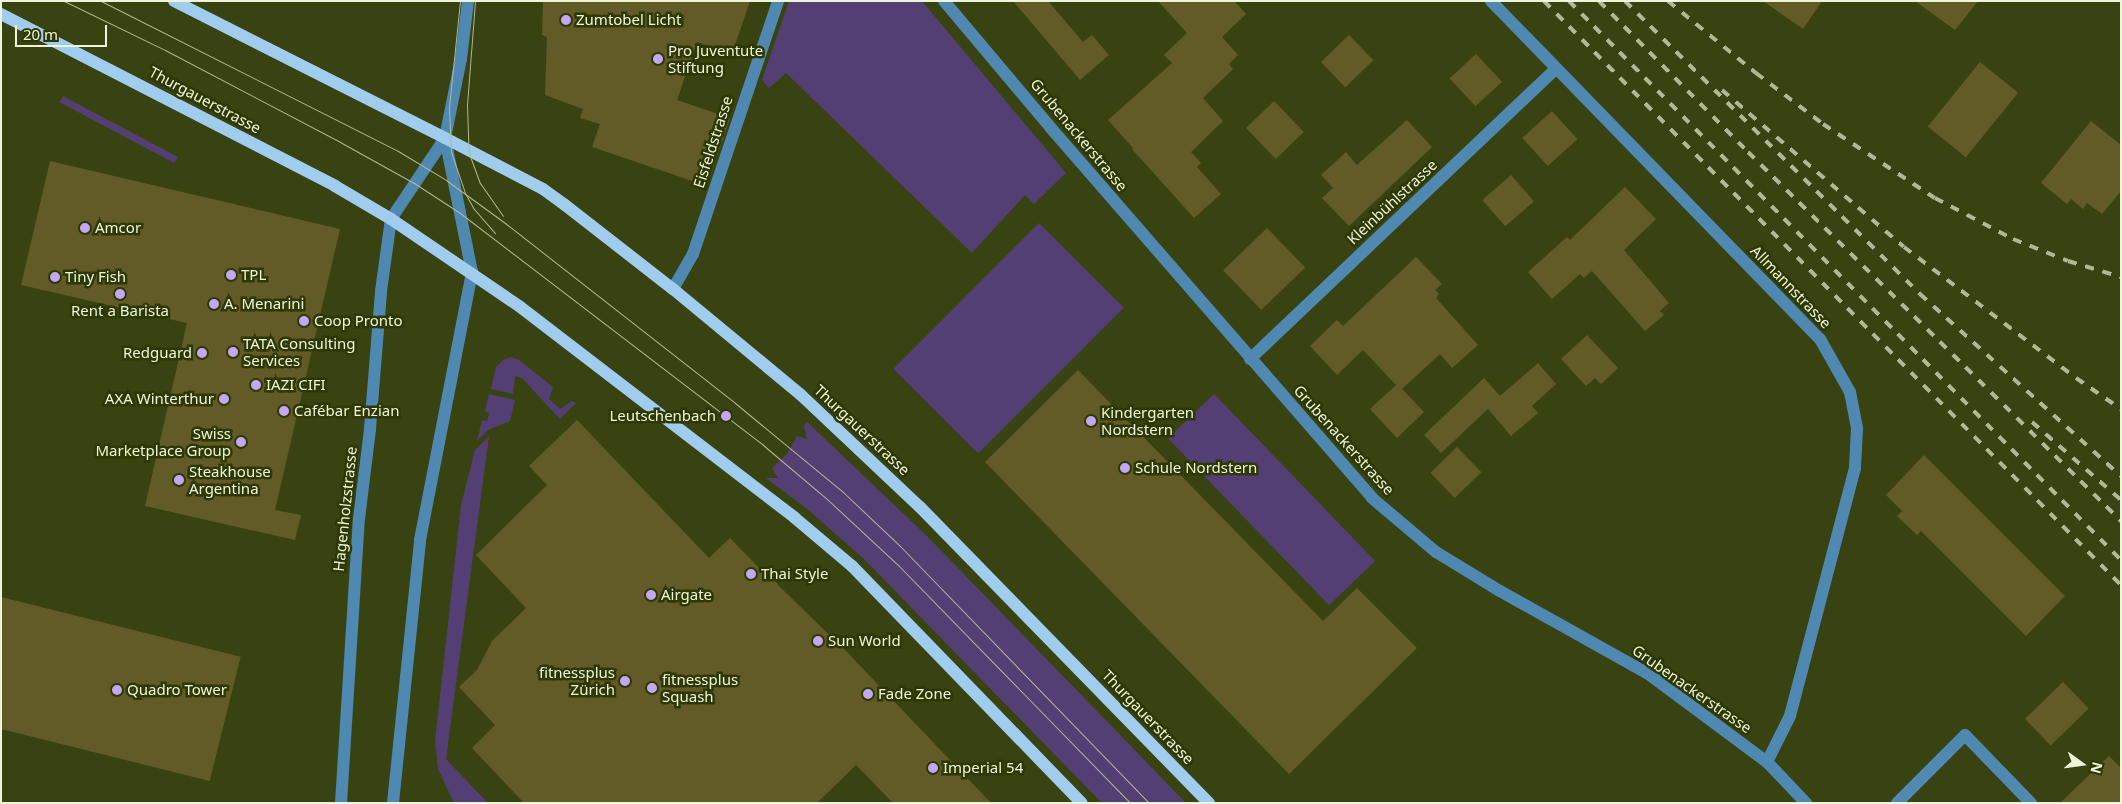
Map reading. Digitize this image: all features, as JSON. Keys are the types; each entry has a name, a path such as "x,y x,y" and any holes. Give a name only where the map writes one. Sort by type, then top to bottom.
{"main road":[{"name":"Thurgauerstrasse","path":"174,1 543,189 673,290 801,395 920,507 1209,803"},
{"name":"Thurgauerstrasse","path":"1,14 335,186 391,219 472,272 795,518 852,566 1082,803"}],"street":[{"path":"393,803 420,540 472,272 445,138 460,59 468,1"},
{"name":"Eisfeldstrasse","path":"673,290 693,254 778,1"},
{"name":"Grubenackerstrasse","path":"944,1 1250,359 1372,498 1436,552 1500,591 1647,673 1767,762 1806,803"},
{"name":"Allmannstrasse","path":"1491,1 1820,338 1850,392 1857,428 1855,468 1790,716 1767,762"},
{"name":"Kleinbühlstrasse","path":"1250,359 1556,69"},
{"path":"391,219 445,138"},
{"name":"Hagenholzstrasse","path":"341,803 359,519 370,428 381,291 391,219"},
{"path":"1897,803 1965,735 2031,803"}],"shaded area":[{"path":"789,1 922,1 1066,173 1034,204 1025,195 972,253 786,73 769,88 762,80"},
{"path":"63,96 178,157 174,163 60,102"},
{"path":"1039,223 1124,308 978,454 893,369"},
{"path":"511,357 519,360 553,387 549,399 560,409 572,401 576,403 560,419 522,378 515,376 513,394 491,389 496,367 503,360"},
{"path":"489,394 515,400 510,421 488,430 477,441 482,420 487,421 489,413 485,411"},
{"path":"1214,394 1375,561 1329,605 1168,438"},
{"path":"807,422 929,538 1186,803 1102,803 863,558 806,508 766,478 778,478 772,468 787,454 797,436 807,439 804,426"},
{"path":"489,436 446,759 488,803 454,803 438,769 435,741 461,505 475,450"}],"building":[{"path":"543,1 750,1 732,54 697,42 677,100 730,118 707,186 592,147 600,124 580,118 583,109 545,95 547,37 542,35"},
{"path":"1013,1 1048,1 1083,42 1092,35 1109,55 1080,80"},
{"path":"1158,1 1234,1 1246,14 1222,37 1238,55 1229,64 1233,69 1203,98 1223,121 1191,152 1201,163 1197,167 1221,194 1194,218 1108,120 1172,63 1164,55 1187,33"},
{"path":"1763,1 1822,1 1803,29"},
{"path":"1915,1 1978,1 1955,30"},
{"path":"1349,35 1373,60 1345,87 1321,62"},
{"path":"1476,54 1502,82 1476,106 1450,79"},
{"path":"1980,62 2018,93 1966,157 1928,127"},
{"path":"1274,101 1304,132 1276,159 1246,128"},
{"path":"1552,111 1577,139 1548,166 1522,138"},
{"path":"1407,120 1432,147 1349,226 1322,198 1333,188 1321,175 1346,152 1357,165"},
{"path":"2091,121 2121,145 2121,191 2102,214 2087,203 2083,209 2071,199 2067,204 2041,183"},
{"path":"50,161 340,229 275,510 301,515 295,540 145,506 187,323 21,285"},
{"path":"1511,175 1534,201 1505,226 1482,200"},
{"path":"1625,187 1656,219 1624,250 1669,303 1660,311 1664,315 1645,331 1592,271 1584,278 1580,274 1552,299 1528,272 1567,237 1570,240"},
{"path":"1267,228 1305,268 1261,310 1223,270"},
{"path":"1416,257 1442,284 1435,290 1439,294 1436,298 1478,345 1452,368 1440,354 1402,389 1424,412 1397,438 1370,409 1396,385 1363,350 1337,375 1310,346 1337,320 1343,326"},
{"path":"1587,335 1618,368 1601,384 1595,378 1586,386 1561,359"},
{"path":"1538,363 1556,384 1532,406 1538,413 1511,436 1488,409 1441,453 1424,435 1484,378 1500,396"},
{"name":"Schule Nordstern","path":"1078,370 1323,621 1357,588 1417,648 1289,774 985,462"},
{"name":"Airgate","path":"577,420 709,558 730,538 768,577 771,574 779,586 847,652 991,803 893,803 856,765 817,803 524,803 472,748 495,725 459,687 477,670 492,641 526,608 476,555 547,485 529,466"},
{"path":"1457,447 1481,472 1455,498 1430,473"},
{"path":"1924,455 2065,596 2026,636 1921,531 1917,535 1897,516 1902,511 1886,495"},
{"name":"Quadro Tower","path":"1,597 241,657 210,781 1,729"},
{"path":"2063,682 2089,709 2051,745 2025,719"},
{"path":"2109,756 2121,768 2121,803 2060,803"}],"tram line":[{"path":"64,1 165,50 340,142 414,183 460,213 763,445 828,500 898,565 1130,803"},
{"path":"101,1 398,151 446,180 505,223 735,403 844,493 900,546 1149,803"},
{"path":"460,1 449,108 451,152 465,193 474,209 495,233"},
{"path":"475,1 467,105 468,142 470,156 480,183 503,216"}],"railway":[{"path":"1544,1 2121,585"},
{"path":"1569,1 2121,560"},
{"path":"1599,1 1748,152 2121,521"},
{"path":"1625,1 1920,294 2121,476"},
{"path":"1668,1 1756,73 1823,124 1935,198 2013,239 2068,261 2121,277"},
{"path":"1722,90 1904,247 2076,378 2121,409"},
{"path":"2032,422 2121,500"}],"place":[{"name":"Zumtobel Licht","path":"566,20"},
{"name":"Pro Juventute Stiftung","path":"658,59"},
{"name":"Amcor","path":"85,228"},
{"name":"TPL","path":"231,275"},
{"name":"Tiny Fish","path":"55,277"},
{"name":"Rent a Barista","path":"120,294"},
{"name":"A. Menarini","path":"214,304"},
{"name":"Coop Pronto","path":"304,321"},
{"name":"TATA Consulting Services","path":"233,352"},
{"name":"Redguard","path":"202,353"},
{"name":"IAZI CIFI","path":"256,385"},
{"name":"AXA Winterthur","path":"224,399"},
{"name":"Cafébar Enzian","path":"284,411"},
{"name":"Leutschenbach","path":"726,416"},
{"name":"Kindergarten Nordstern","path":"1091,421"},
{"name":"Swiss Marketplace Group","path":"241,442"},
{"name":"Schule Nordstern","path":"1125,468"},
{"name":"Steakhouse Argentina","path":"179,480"},
{"name":"Thai Style","path":"751,574"},
{"name":"Airgate","path":"651,595"},
{"name":"Sun World","path":"818,641"},
{"name":"fitnessplus Zürich","path":"625,681"},
{"name":"fitnessplus Squash","path":"652,688"},
{"name":"Quadro Tower","path":"117,690"},
{"name":"Fade Zone","path":"868,694"},
{"name":"Imperial 54","path":"933,768"}]}
